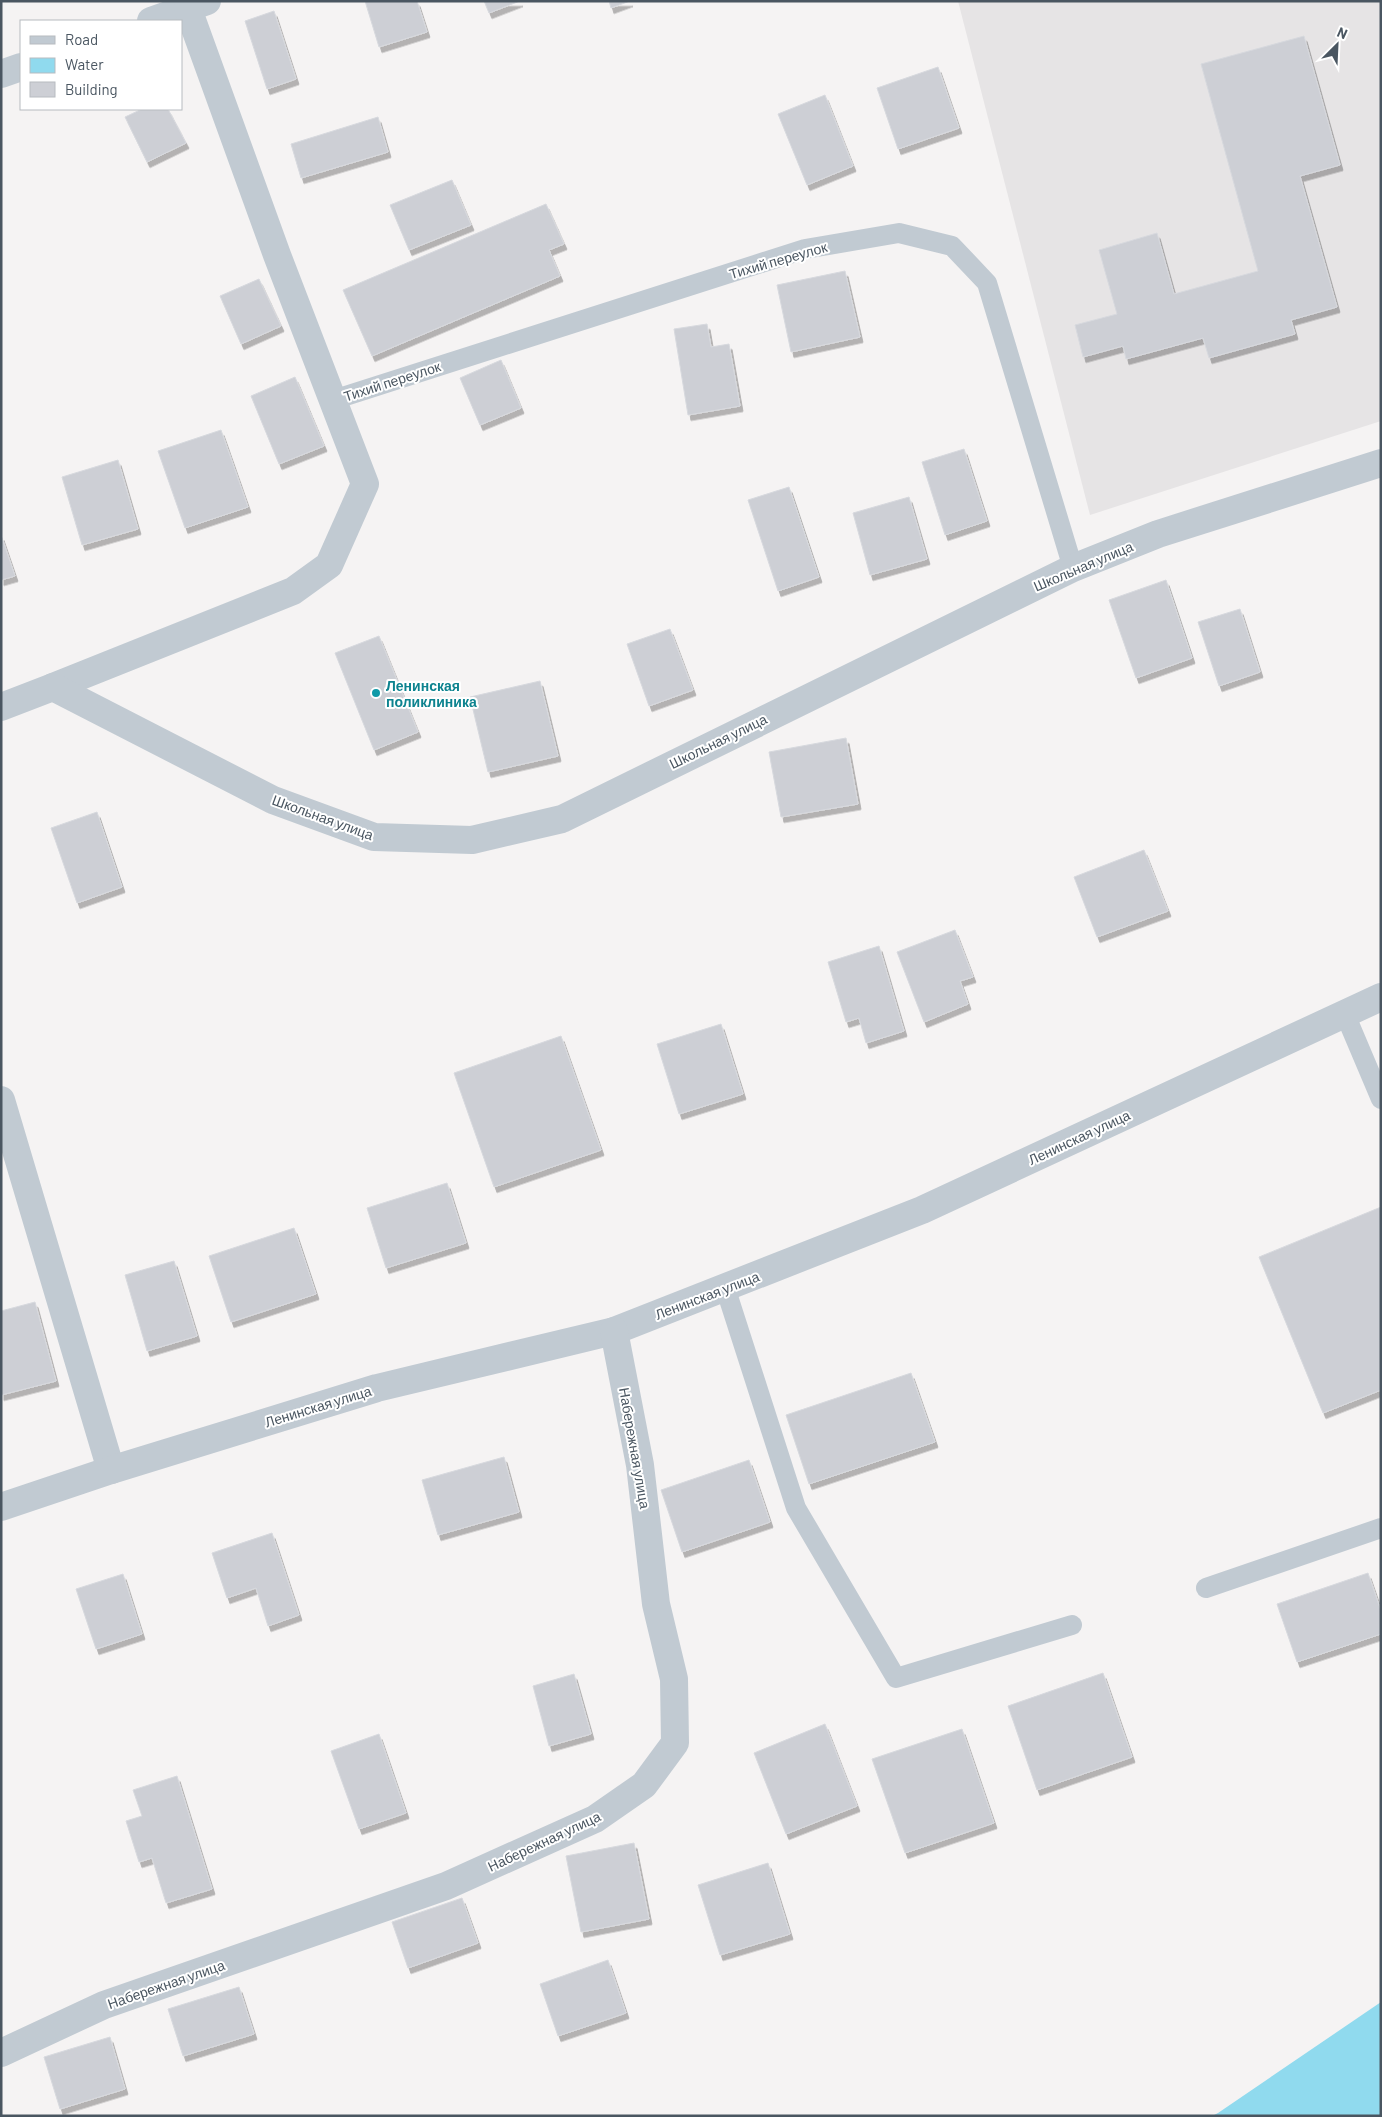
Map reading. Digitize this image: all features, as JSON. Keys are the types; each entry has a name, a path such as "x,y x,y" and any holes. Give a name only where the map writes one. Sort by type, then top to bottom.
{"street":[{"path":"1,707 293,592 328,565 365,484 277,255 197,5 154,20"},
{"path":"1,74 20,67"},
{"name":"Школьная улица","path":"53,687 274,800 374,837 472,840 562,819 1072,568 1158,534 1381,463"},
{"name":"Ленинская улица","path":"1,1506 377,1388 614,1331 922,1210 1381,997"},
{"path":"1,1100 112,1470"},
{"name":"Набережная улица","path":"1,2053 104,2005 446,1886 595,1820 644,1785 674,1743 674,1679 656,1604 640,1465 614,1331"}],"lane":[{"name":"Тихий переулок","path":"333,400 806,249 900,233 952,246 987,283 1072,568"},
{"path":"1344,1014 1381,1099"},
{"path":"725,1287 796,1508 896,1678 1072,1625"},
{"path":"1206,1588 1381,1528"}],"shaded area":[{"path":"958,1 1381,1 1381,421 1090,515"}],"water":[{"path":"1381,2002 1381,2116 1212,2116 1218,2113"}],"building":[{"path":"365,1 417,1 427,32 379,47"},
{"path":"484,1 520,1 489,13"},
{"path":"609,1 630,1 611,8"},
{"path":"274,11 296,79 267,89 245,21"},
{"path":"1304,36 1340,165 1300,176 1337,307 1291,320 1295,334 1209,358 1203,338 1126,359 1123,346 1083,357 1075,325 1117,314 1099,250 1157,233 1174,294 1258,271 1201,64"},
{"path":"938,67 959,128 898,149 877,88"},
{"path":"825,95 853,166 807,185 778,114"},
{"path":"140,110 169,110 186,143 147,162 125,117"},
{"path":"378,117 388,152 301,178 291,144"},
{"path":"452,180 471,225 409,250 390,205"},
{"path":"546,204 564,244 549,250 560,276 372,356 343,290"},
{"path":"845,271 860,337 791,352 777,285"},
{"path":"259,279 281,326 241,344 220,296"},
{"path":"707,324 711,347 729,344 740,406 688,415 674,329"},
{"path":"501,360 521,408 480,425 460,378"},
{"path":"295,377 324,446 279,464 251,396"},
{"path":"221,430 248,507 185,528 158,451"},
{"path":"964,449 987,521 945,535 922,462"},
{"path":"118,460 138,529 82,545 62,477"},
{"path":"789,487 819,577 778,591 748,500"},
{"path":"909,497 927,559 870,575 853,513"},
{"path":"1,535 15,576 1,580"},
{"path":"1166,580 1192,658 1136,678 1109,600"},
{"path":"1240,609 1260,672 1219,686 1198,622"},
{"path":"670,629 693,690 649,706 627,644"},
{"name":"Ленинская поликлиника","path":"379,636 418,732 374,750 335,653"},
{"path":"540,681 558,756 488,772 470,697"},
{"path":"846,738 858,804 781,817 769,752"},
{"path":"97,812 122,887 77,903 51,828"},
{"path":"1144,850 1168,911 1097,937 1074,877"},
{"path":"955,930 973,977 960,981 968,1004 924,1022 897,952"},
{"path":"879,946 904,1031 866,1043 859,1018 846,1022 828,962"},
{"path":"721,1024 743,1094 679,1114 657,1044"},
{"path":"561,1036 601,1150 494,1187 454,1073"},
{"path":"447,1183 466,1243 386,1268 367,1208"},
{"path":"1381,1207 1381,1390 1323,1413 1259,1257"},
{"path":"294,1228 316,1294 231,1322 209,1256"},
{"path":"174,1261 197,1336 147,1351 125,1275"},
{"path":"35,1302 56,1381 1,1395 1,1311"},
{"path":"911,1373 935,1442 809,1484 786,1415"},
{"path":"504,1457 519,1512 438,1535 422,1480"},
{"path":"749,1460 770,1522 682,1552 661,1490"},
{"path":"272,1533 299,1615 268,1626 256,1588 227,1598 212,1553"},
{"path":"1368,1573 1381,1611 1381,1634 1297,1662 1277,1604"},
{"path":"123,1574 142,1634 96,1649 76,1589"},
{"path":"1103,1673 1132,1757 1037,1790 1008,1706"},
{"path":"574,1674 591,1734 549,1746 533,1686"},
{"path":"825,1724 857,1806 786,1834 754,1753"},
{"path":"962,1729 994,1823 905,1853 872,1759"},
{"path":"379,1734 406,1813 359,1829 331,1751"},
{"path":"177,1776 212,1889 166,1903 152,1858 139,1862 126,1821 142,1816 133,1790"},
{"path":"634,1843 649,1919 581,1932 566,1856"},
{"path":"768,1863 790,1934 720,1955 698,1885"},
{"path":"462,1898 478,1943 408,1968 392,1922"},
{"path":"608,1960 626,2013 558,2036 540,1984"},
{"path":"239,1987 254,2034 183,2056 168,2009"},
{"path":"110,2037 125,2089 60,2109 44,2057"}],"place":[{"name":"Ленинская поликлиника","path":"376,693"}]}
